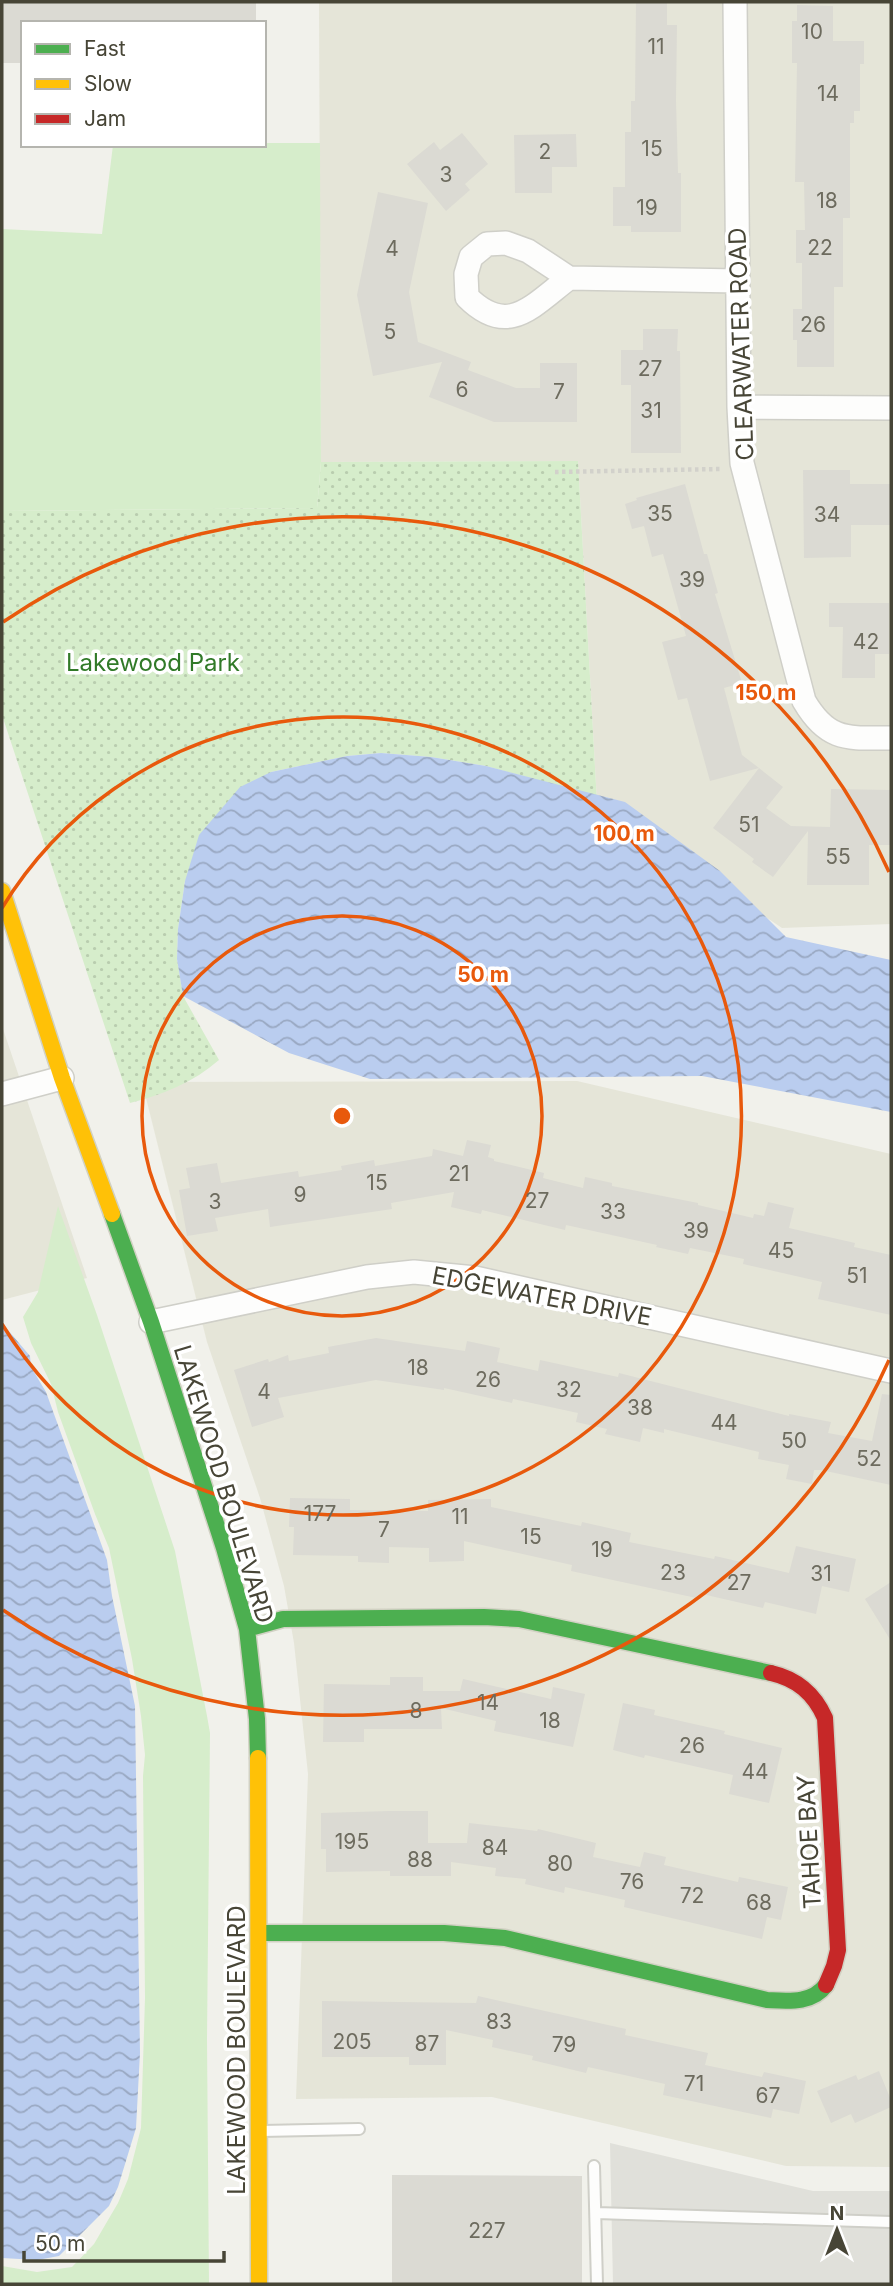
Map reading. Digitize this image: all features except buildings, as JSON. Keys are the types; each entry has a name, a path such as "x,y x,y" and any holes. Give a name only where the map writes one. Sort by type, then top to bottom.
{"street":[{"name":"CLEARWATER ROAD","path":"735,2 739,407 742,463 804,701 814,719 830,732 855,738 891,738"},
{"path":"569,278 738,281"},
{"path":"739,407 891,408"},
{"name":"LAKEWOOD BOULEVARD","path":"2,891 62,1078 151,1322 224,1548 247,1629 257,1719 260,1806 259,2284"},
{"path":"2,1094 62,1078"},
{"name":"EDGEWATER DRIVE","path":"151,1322 367,1277 414,1272 475,1278 891,1371"},
{"name":"TAHOE BAY","path":"247,1629 283,1619 519,1619 784,1676 804,1686 818,1700 825,1718 838,1950 834,1972 822,1992 797,2003 767,2000 505,1938 444,1933 260,1933"}],"lane":[{"path":"259,2131 359,2129"},
{"path":"594,2166 597,2284"},
{"path":"596,2213 891,2222"}],"path":[{"path":"555,472 725,469"}],"shaded area":[{"path":"319,2 891,2 891,924 782,928 597,803 578,461 321,462"},
{"path":"2,1026 87,1278 2,1300"},
{"path":"577,1081 891,1154 891,2167 786,2166 492,2097 296,2099 308,1774 294,1643 284,1586 260,1498 207,1342 142,1082"},
{"path":"610,2143 813,2191 891,2191 891,2284 613,2284"}],"green space":[{"path":"266,143 320,143 321,462 317,508 2,511 2,229 102,234 113,147 266,147"},
{"name":"Lakewood Park","path":"578,461 597,803 551,784 486,766 431,757 381,753 347,756 271,772 185,881 177,959 183,996 219,1060 177,1087 130,1103 2,715 2,511 317,508 321,462"},
{"path":"58,1206 175,1551 210,1733 207,2039 209,2284 2,2284 2,2266 37,2272 72,2267 94,2244 118,2203 128,2179 141,2128 145,1998 145,1755 141,1716 109,1548 58,1412 51,1384 31,1343 23,1317 38,1292"}],"water":[{"path":"381,753 431,757 486,766 625,802 720,871 786,937 891,960 891,1112 702,1076 370,1079 289,1053 183,996 177,959 178,929 185,881 199,835 240,787 271,772 347,756"},
{"path":"2,1323 30,1356 31,1367 46,1392 107,1560 135,1706 140,2053 136,2128 118,2187 109,2206 59,2256 37,2260 2,2258"}],"traffic: fast":[{"path":"112,1214 151,1322 224,1548 247,1629 257,1719 258,1758"},
{"path":"247,1629 283,1619 519,1619 771,1673"},
{"path":"259,1933 444,1933 505,1938 767,2000 791,2001 807,1998 814,1996 826,1985"}],"traffic: slow":[{"path":"2,891 62,1078 112,1214"},
{"path":"258,1758 259,2284"}],"traffic: jam":[{"path":"771,1673 804,1688 816,1701 825,1718 838,1950 826,1985"}]}
